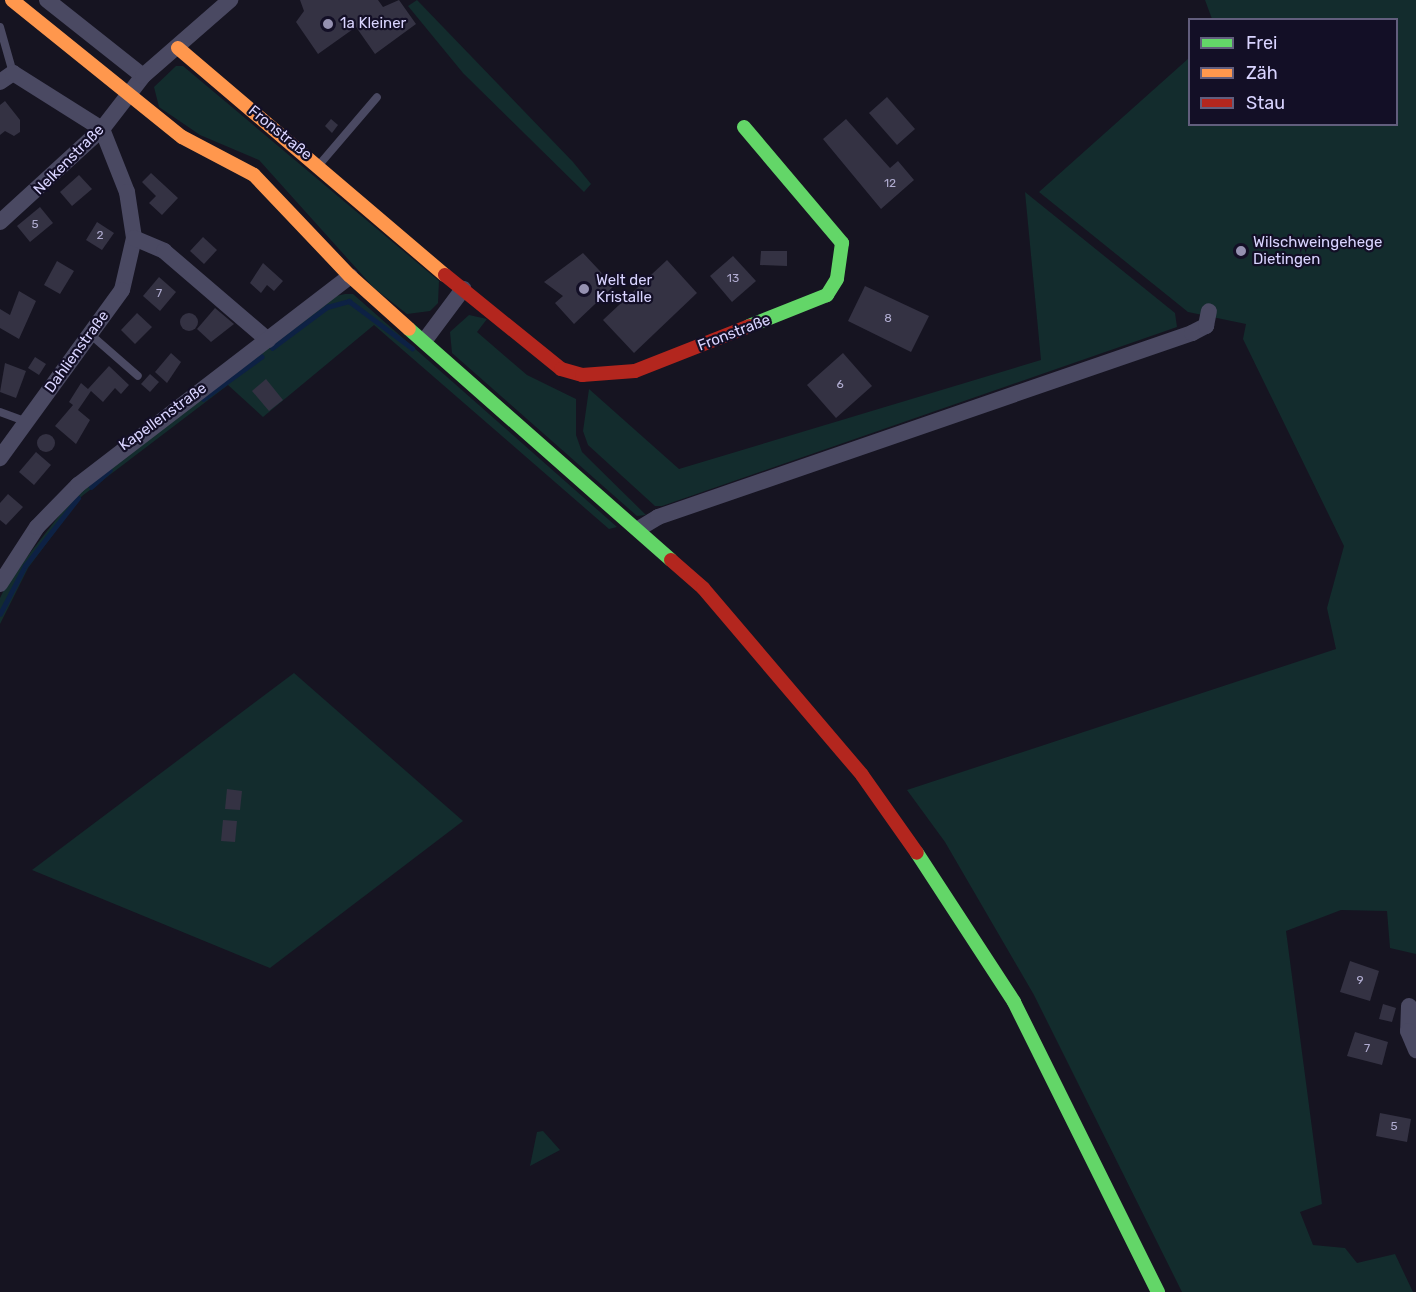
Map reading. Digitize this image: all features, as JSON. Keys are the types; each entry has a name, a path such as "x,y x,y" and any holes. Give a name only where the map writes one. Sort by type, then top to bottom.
{"street":[{"path":"12,0 129,91 182,137 254,175 350,276 640,528 703,588 799,696 946,894 1014,1002 1158,1292"},
{"path":"47,0 143,76"},
{"name":"Nelkenstraße","path":"0,222 102,129 129,91 143,76 178,48 230,0"},
{"name":"Fronstraße","path":"178,48 561,369 604,376 635,371 827,294 837,279 842,243 744,127"},
{"path":"7,78 102,129"},
{"name":"Dahlienstraße","path":"0,458 122,290 134,238 127,192 102,129"},
{"path":"134,238 164,251 268,340"},
{"name":"Kapellenstraße","path":"0,584 37,527 78,485 350,276"},
{"path":"425,340 464,289"},
{"path":"640,528 658,517 1192,333 1206,326 1209,311"},
{"path":"1410,1006 1408,1031 1416,1050"}],"lane":[{"path":"0,27 7,78"},
{"path":"319,165 377,97"},
{"path":"91,335 138,376"},
{"path":"0,412 27,422"}],"green space":[{"path":"417,0 573,162 591,184 584,192 463,73 408,6"},
{"path":"1205,0 1416,0 1416,954 1390,948 1387,911 1341,910 1286,931 1322,1204 1300,1212 1313,1245 1345,1248 1357,1263 1395,1254 1413,1292 1182,1292 1034,995 945,842 907,790 1336,649 1327,608 1344,546 1243,339 1246,324 1188,312 1039,192 1188,59 1188,126 1398,126 1398,18 1212,18"},
{"path":"176,66 183,66 439,281 438,303 430,311 407,314 374,288 259,160 200,135 159,107 154,87"},
{"path":"1025,192 1175,313 1177,327 662,506 655,506 588,445 583,431 589,389 679,469 1041,360"},
{"path":"353,294 617,527 609,529 374,325 263,417 228,385 82,496 28,568 0,624 0,598 9,580 83,485 332,297"},
{"path":"469,315 487,319 477,332 527,375 576,399 576,435 582,452 646,515 637,516 452,353 450,332"},
{"path":"294,673 463,821 270,968 32,870"},
{"path":"543,1131 560,1150 530,1166 537,1132"}],"building":[{"path":"300,0 378,0 383,7 399,0 416,24 375,54 356,27 318,54 296,22 304,11"},
{"path":"887,97 915,129 897,145 869,113"},
{"path":"5,101 20,120 20,132 14,136 5,131 0,135 0,105"},
{"path":"331,119 338,125 332,133 325,126"},
{"path":"846,119 890,168 898,161 914,180 881,209 823,139"},
{"path":"151,173 178,198 162,215 149,203 156,196 142,182"},
{"path":"79,175 92,189 72,206 60,192"},
{"path":"40,207 53,223 30,242 17,226"},
{"path":"97,222 114,233 102,250 86,240"},
{"path":"203,237 217,250 204,264 190,251"},
{"path":"761,251 787,251 787,266 760,265"},
{"name":"Welt der Kristalle","path":"583,253 614,286 574,324 555,303 563,296 544,282"},
{"path":"733,256 756,281 732,302 710,276"},
{"path":"667,260 697,293 634,353 603,320"},
{"path":"57,261 74,271 60,294 44,285"},
{"path":"263,263 283,281 274,291 267,285 261,293 250,283"},
{"path":"159,277 176,292 160,311 143,296"},
{"path":"865,286 929,316 911,352 848,321"},
{"path":"19,291 36,301 19,339 0,328 0,309 10,315"},
{"path":"215,308 234,324 211,342 197,329"},
{"path":"137,313 152,327 135,344 121,330"},
{"path":"189,313 195,316 198,322 195,328 189,331 183,328 180,322 183,316"},
{"path":"171,353 181,362 167,383 155,372"},
{"path":"843,353 872,386 836,418 807,385"},
{"path":"35,357 46,364 39,375 28,368"},
{"path":"5,363 26,371 16,398 0,392"},
{"path":"109,366 129,385 121,394 115,388 103,402 91,391 78,410 90,420 76,444 55,426 73,405 69,402 81,383 88,389"},
{"path":"150,374 159,382 150,392 141,384"},
{"path":"266,379 283,400 269,411 252,391"},
{"path":"42,434 50,434 55,439 53,450 42,452 37,447 37,439"},
{"path":"36,452 51,465 34,485 19,472"},
{"path":"8,494 23,507 6,525 0,520 0,503"},
{"path":"227,789 242,791 240,810 225,809"},
{"path":"223,820 237,821 235,842 221,841"},
{"path":"1350,961 1379,971 1370,1001 1340,992"},
{"path":"1383,1004 1396,1008 1392,1022 1379,1019"},
{"path":"1355,1032 1388,1042 1382,1065 1347,1056"},
{"path":"1380,1113 1411,1119 1407,1142 1376,1136"}],"waterway":[{"path":"272,348 327,307 349,301 412,348"},
{"path":"203,399 261,357"},
{"path":"91,487 110,470"},
{"path":"0,614 25,566 78,498"}],"traffic: fast":[{"path":"744,127 842,243 837,279 827,295 749,326"},
{"path":"409,329 671,560"},
{"path":"917,853 1014,1002 1158,1292"}],"traffic: slow":[{"path":"12,0 182,137 254,175 350,276 409,329"},
{"path":"178,48 445,275"}],"traffic: jam":[{"path":"445,275 561,369 582,375 635,371 749,326"},
{"path":"671,560 703,588 862,775 917,853"}],"place":[{"name":"1a Kleiner","path":"328,24"},
{"name":"Wilschweingehege Dietingen","path":"1241,251"},
{"name":"Welt der Kristalle","path":"584,289"}]}
